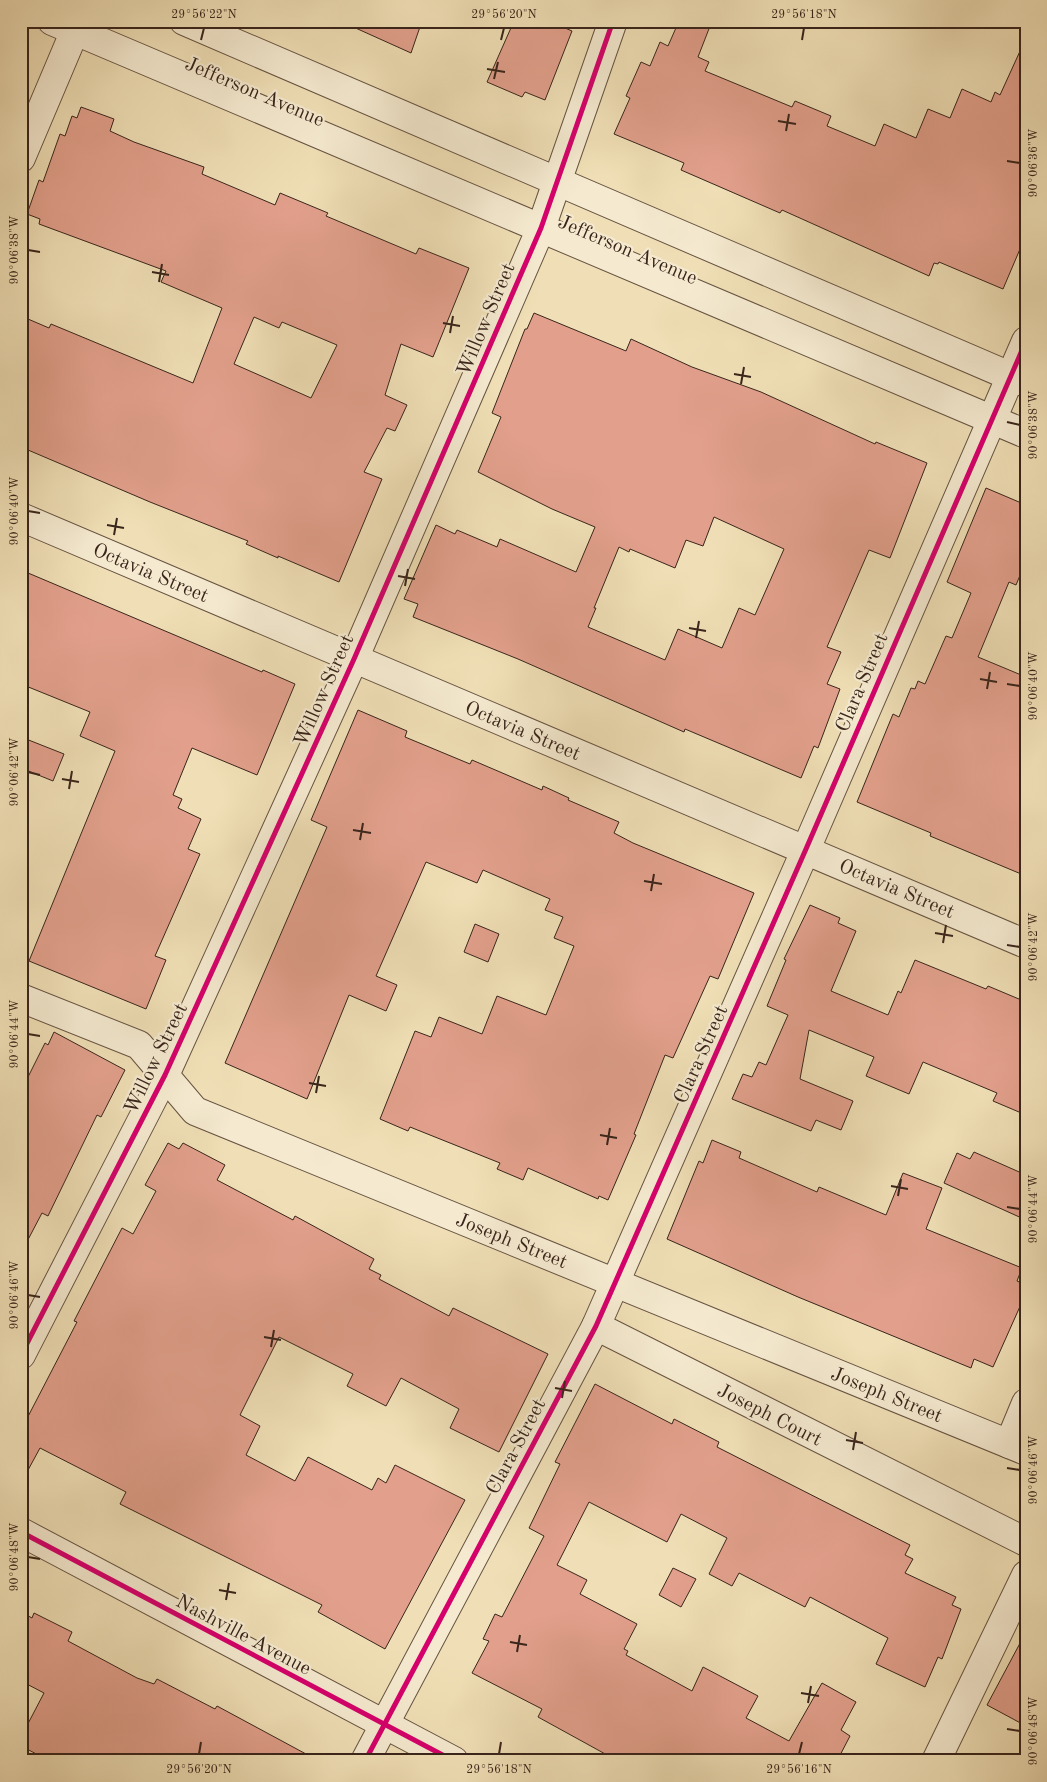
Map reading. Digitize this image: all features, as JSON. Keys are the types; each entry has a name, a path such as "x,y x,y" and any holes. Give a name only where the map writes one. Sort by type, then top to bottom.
{"street":[{"name":"Jefferson Avenue","path":"184,21 1018,380"},
{"name":"Willow Street","path":"21,1355 165,1075 354,659 540,228 614,21"},
{"name":"Jefferson Avenue","path":"69,24 540,228 1026,434"},
{"path":"21,158 69,24"},
{"name":"Clara Street","path":"365,1761 596,1326 806,849 992,419 1018,380 1026,341"},
{"name":"Octavia Street","path":"21,516 1026,944"},
{"name":"Joseph Street","path":"21,998 139,1045 195,1111 1017,1447"},
{"name":"Joseph Court","path":"596,1326 1026,1542"},
{"path":"1017,1447 1026,1403"},
{"name":"Nashville Avenue","path":"21,1532 454,1761"},
{"path":"945,1758 1026,1576"}],"building":[{"path":"340,21 422,21 411,53"},
{"path":"514,21 549,21 572,31 545,100 525,92 522,97 487,82"},
{"path":"679,21 712,21 698,57 709,62 705,71 792,107 795,101 831,116 827,126 875,146 884,124 916,138 928,109 950,118 962,89 991,102 995,92 1000,95 1026,38 1026,235 1003,289 939,262 938,264 934,263 929,276 782,210 780,213 681,170 684,163 614,134 630,98 626,96 641,62 650,66 660,42 668,46"},
{"path":"81,107 114,119 110,131 134,142 204,167 202,174 275,205 280,193 328,213 326,216 416,254 419,248 469,268 433,357 401,344 385,395 407,405 395,431 387,428 364,472 382,479 339,582 246,544 248,541 21,447 21,316 49,328 51,324 193,383 222,308 161,282 166,271 39,224 40,219 27,214 39,180 43,182 60,134 65,136 72,116 77,118","holes":["254,317 279,328 282,322 337,345 311,398 234,364"]},
{"path":"534,313 626,351 631,339 692,367 761,392 875,444 876,442 927,463 890,558 869,550 827,647 841,652 827,684 840,689 818,748 814,746 801,778 685,729 684,732 518,659 413,617 418,604 404,599 436,525 455,534 457,530 497,547 500,539 576,572 595,527 552,509 478,472 501,417 492,413 525,329 527,329","holes":["714,517 784,549 755,615 739,608 722,648 678,629 665,660 588,627 619,547 629,552 630,549 675,568 686,540 703,546"]},
{"path":"986,488 1026,505 1026,561 1016,585 1009,582 978,657 1026,677 1026,876 930,836 931,833 857,802 893,714 899,717 911,688 915,689 918,681 925,684 946,636 952,638 971,593 947,582"},
{"path":"21,570 262,672 263,670 295,684 257,775 192,748 173,795 182,799 178,808 201,819 188,849 200,854 155,956 166,960 146,1009 29,961 115,751 80,736 90,712 21,684"},
{"path":"358,710 407,731 405,737 470,764 472,760 542,790 543,786 569,798 568,800 619,822 614,833 633,843 754,893 718,979 710,976 673,1058 665,1055 634,1134 636,1135 608,1200 599,1196 598,1199 528,1168 523,1180 497,1169 500,1163 410,1127 408,1131 380,1119 415,1031 431,1037 439,1017 482,1034 497,996 546,1015 574,946 554,938 563,917 545,910 550,899 483,870 477,883 426,862 376,976 397,985 386,1011 349,995 307,1099 225,1063 327,827 311,820"},
{"path":"21,737 64,754 53,781 21,768"},
{"path":"810,905 840,918 838,923 856,931 831,991 888,1015 898,991 901,993 915,960 986,989 988,986 1026,1002 1026,1115 993,1101 997,1093 923,1062 909,1094 866,1076 874,1057 809,1030 800,1079 853,1101 841,1130 816,1120 811,1131 732,1099 743,1074 752,1077 759,1062 766,1065 788,1015 767,1006 786,960 784,959"},
{"path":"475,924 499,934 488,962 464,952"},
{"path":"54,1032 125,1070 101,1117 97,1115 48,1216 42,1213 21,1253 21,1091 45,1043 48,1045"},
{"path":"712,1140 741,1152 739,1158 817,1192 819,1187 886,1215 903,1173 942,1188 926,1229 1022,1268 1017,1281 1026,1285 1026,1293 993,1367 974,1359 971,1368 798,1297 667,1239 699,1161 703,1163"},
{"path":"168,1143 179,1149 183,1143 225,1165 217,1180 293,1220 295,1216 374,1259 369,1269 381,1275 379,1279 449,1316 453,1308 548,1354 499,1452 450,1428 459,1409 401,1378 386,1406 347,1386 353,1374 279,1337 240,1415 260,1426 246,1455 295,1481 308,1457 372,1490 378,1478 386,1483 395,1465 465,1500 385,1649 318,1612 322,1605 120,1504 126,1492 40,1448 21,1483 21,1430 77,1322 74,1321 122,1228 133,1234 156,1191 145,1185"},
{"path":"974,1152 1026,1175 1026,1220 944,1183 957,1153 970,1159"},
{"path":"595,1384 672,1424 674,1419 719,1442 717,1447 910,1545 905,1555 913,1559 905,1573 956,1597 952,1605 961,1609 942,1659 938,1657 925,1687 876,1664 888,1638 810,1597 805,1607 739,1573 732,1586 709,1574 727,1538 681,1514 667,1542 589,1502 557,1565 587,1580 580,1594 637,1624 624,1649 628,1651 626,1655 692,1691 703,1667 758,1696 746,1718 789,1741 822,1683 856,1702 841,1730 850,1736 837,1761 618,1761 538,1717 542,1709 472,1673 489,1641 483,1639 495,1614 502,1617 544,1536 529,1528 560,1464 555,1462"},
{"path":"673,1568 696,1579 681,1607 659,1595"},
{"path":"21,1612 32,1618 34,1613 72,1632 68,1641 137,1678 154,1684 157,1679 215,1709 217,1706 319,1761 50,1761 21,1746 21,1737 44,1693 21,1681"},
{"path":"1026,1632 1026,1726 987,1705"}],"cycle path":[{"path":"21,1355 165,1075 354,659 541,228 613,21"},
{"path":"365,1761 596,1326 806,849 1026,341"},
{"path":"21,1532 454,1761"}]}
